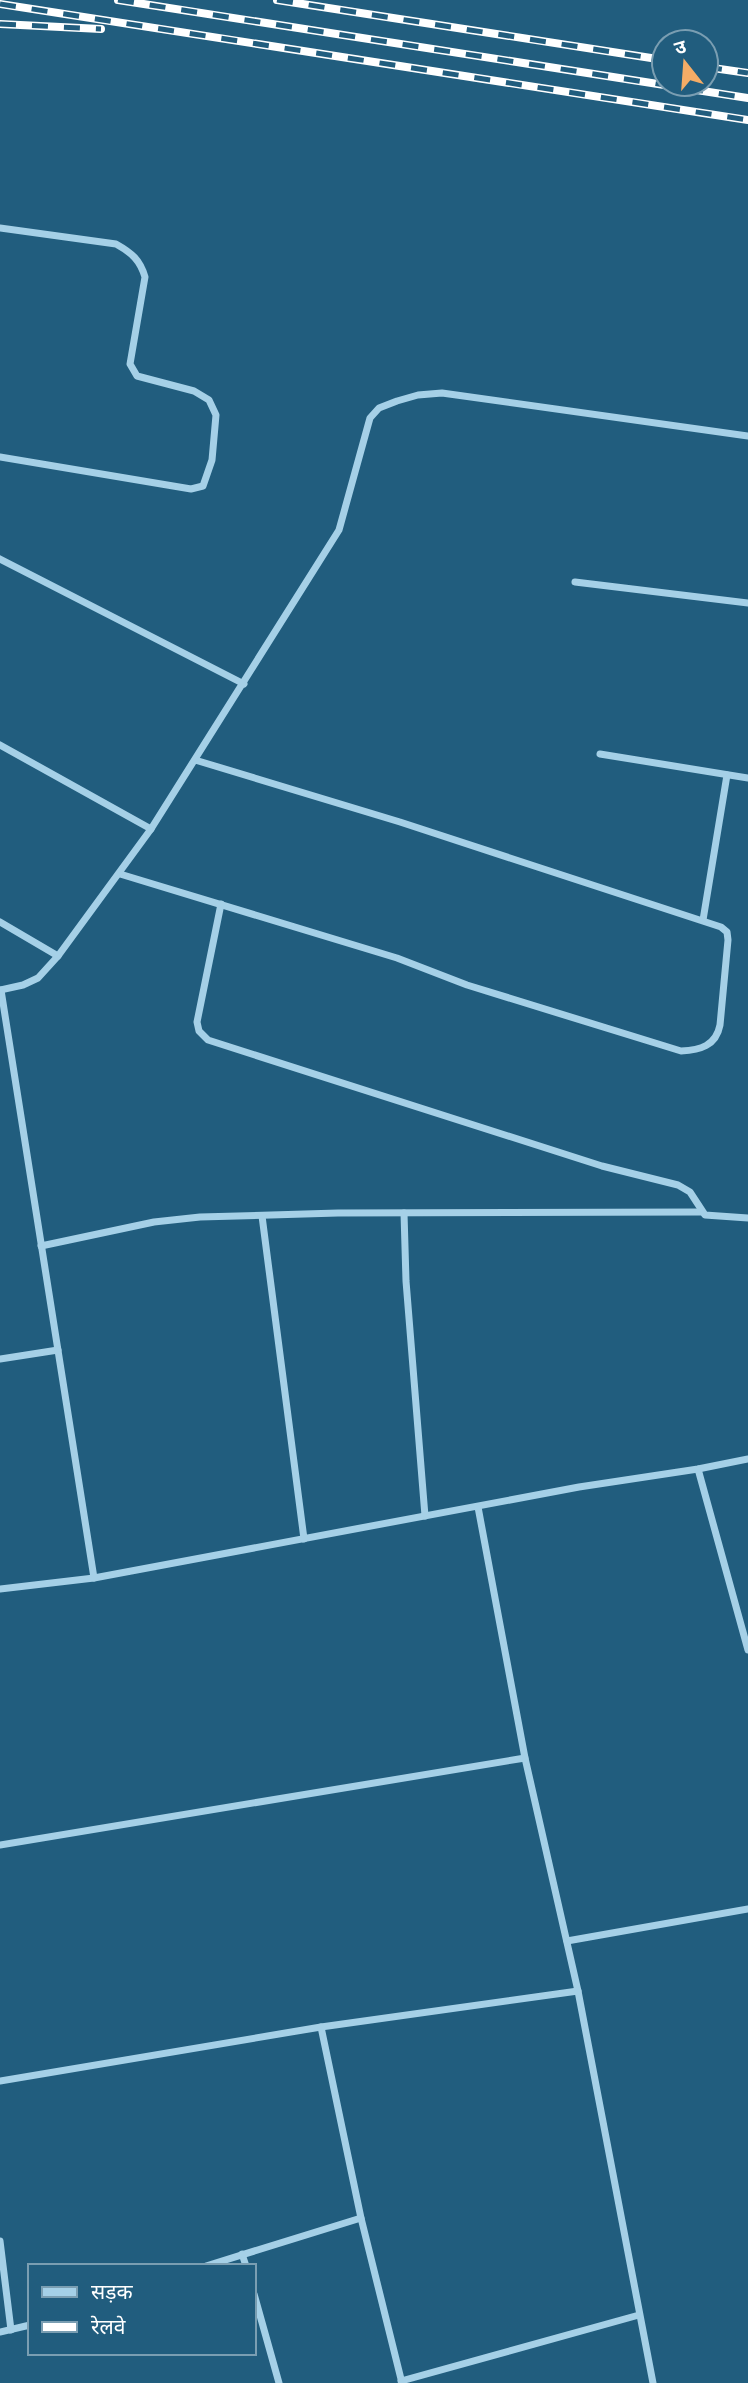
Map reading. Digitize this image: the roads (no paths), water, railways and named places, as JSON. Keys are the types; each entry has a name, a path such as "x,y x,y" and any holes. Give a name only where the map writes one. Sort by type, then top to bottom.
{"street":[{"path":"0,228 116,244 130,252 141,264 145,277 130,364 137,376 194,391 209,400 216,415 208,475 203,485 191,489 0,457"},
{"path":"94,1578 1,990 38,978 58,956 151,829 339,530 363,434 370,418 379,408 418,394 442,393 748,436"},
{"path":"0,559 244,684"},
{"path":"575,582 748,603"},
{"path":"0,745 151,829"},
{"path":"600,754 748,778"},
{"path":"120,874 397,958 467,985 681,1051 702,1048 716,1037 719,1031 727,936 723,928 400,822 195,760"},
{"path":"703,920 727,775"},
{"path":"221,904 197,1022 199,1031 208,1040 602,1166 678,1185 692,1193 701,1212"},
{"path":"0,922 58,956"},
{"path":"41,1246 176,1218 404,1213 701,1212 711,1217 748,1218"},
{"path":"404,1213 406,1282 425,1516"},
{"path":"262,1216 304,1539"},
{"path":"0,1359 58,1350"},
{"path":"0,1589 94,1578 579,1487 748,1459"},
{"path":"698,1469 748,1650"},
{"path":"478,1507 525,1758 578,1991 653,2383"},
{"path":"0,1845 525,1758"},
{"path":"567,1941 748,1909"},
{"path":"0,2081 321,2027 578,1991"},
{"path":"321,2027 361,2218 402,2382 639,2315"},
{"path":"212,2264 361,2218"},
{"path":"0,2241 11,2330"},
{"path":"242,2254 245,2264"},
{"path":"256,2301 279,2383"},
{"path":"0,2332 28,2326"}],"railway":[{"path":"118,0 748,98"},
{"path":"277,0 650,58"},
{"path":"0,4 748,120"},
{"path":"0,24 101,29"},
{"path":"720,69 748,73"}]}
